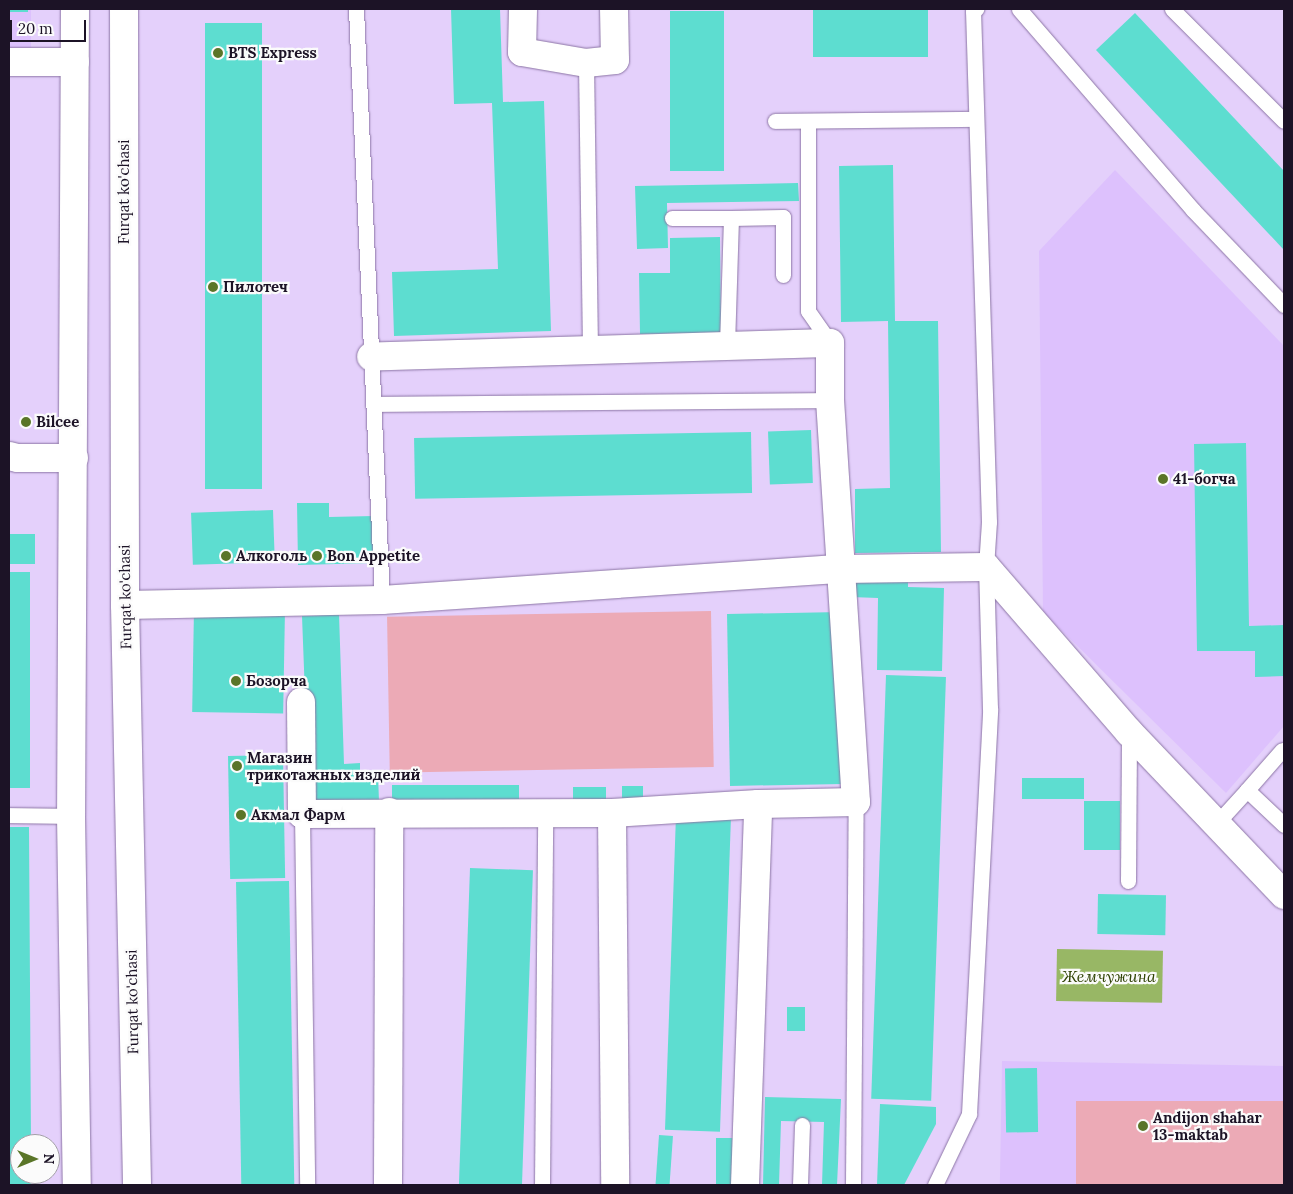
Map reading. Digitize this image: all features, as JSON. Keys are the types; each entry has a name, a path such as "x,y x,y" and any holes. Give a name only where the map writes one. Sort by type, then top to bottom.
{"street":[{"path":"75,9 71,816 77,1185"},
{"name":"Furqat ko'chasi","path":"124,9 125,605 137,1185"},
{"path":"523,9 522,52 586,63 615,60 614,9"},
{"path":"9,62 75,62"},
{"path":"301,702 302,814 389,812 612,813 758,804 856,802 830,400 830,344 727,345 371,357"},
{"path":"9,456 18,458 74,458"},
{"path":"125,605 382,600 842,569 986,567 1129,732 1284,895"},
{"path":"745,1185 758,804"},
{"path":"388,1185 389,812"},
{"path":"612,813 615,1185"}],"lane":[{"path":"356,9 382,600"},
{"path":"1019,9 1194,210 1284,305"},
{"path":"1172,9 1284,121"},
{"path":"934,1185 969,1114 990,709 986,567 989,522 973,10"},
{"path":"586,63 590,349"},
{"path":"775,121 976,119"},
{"path":"808,121 808,311 830,344"},
{"path":"672,218 782,217 783,275"},
{"path":"727,345 731,218"},
{"path":"374,404 830,400"},
{"path":"1128,882 1129,732"},
{"path":"1216,824 1282,750"},
{"path":"1247,790 1284,825"},
{"path":"853,1185 856,802"},
{"path":"542,1185 545,813"},
{"path":"302,814 307,1185"},
{"path":"9,815 71,816"},
{"path":"800,1185 802,1125"}],"shaded area":[{"path":"9,9 31,9 31,76 9,76"},
{"name":"41-богча","path":"1115,170 1284,346 1284,726 1226,793 1043,612 1039,251"},
{"path":"711,611 714,767 390,773 387,617"},
{"name":"Andijon shahar 13-maktab","path":"1002,1061 1284,1066 1282,1185 1000,1185"},
{"path":"1076,1101 1284,1101 1284,1185 1076,1185"}],"water":[{"name":"Жемчужина","path":"1057,949 1163,951 1162,1003 1056,1001"}],"building":[{"path":"9,9 28,9 28,12 9,12"},
{"path":"451,9 500,9 503,102 544,101 551,331 394,336 392,272 498,269 492,103 454,104"},
{"path":"813,9 928,9 928,57 813,57"},
{"path":"670,11 724,11 724,171 670,171"},
{"path":"1135,13 1284,171 1284,250 1096,50"},
{"path":"205,23 262,23 262,489 205,489"},
{"path":"893,165 895,321 938,321 941,552 855,553 855,489 890,488 888,321 841,322 839,166"},
{"path":"798,183 799,201 667,203 668,248 637,249 635,186"},
{"path":"720,237 721,333 640,334 639,273 670,273 670,238"},
{"path":"811,430 813,483 770,484 768,432"},
{"path":"751,432 752,493 415,499 414,438"},
{"path":"1246,443 1249,626 1284,625 1284,676 1255,677 1255,651 1197,651 1194,444"},
{"path":"297,503 329,503 329,517 374,516 375,563 298,565"},
{"path":"273,510 275,562 193,565 191,513"},
{"path":"9,534 35,534 35,564 9,564"},
{"path":"9,572 30,572 30,788 9,788"},
{"path":"851,573 908,574 908,587 944,588 942,671 877,670 878,598 851,597"},
{"path":"194,608 285,610 283,714 192,712"},
{"path":"841,612 844,784 730,786 727,614"},
{"path":"339,614 344,764 360,763 360,775 378,774 379,802 309,801 302,616"},
{"path":"886,675 946,677 931,1101 871,1099"},
{"path":"283,755 285,878 230,879 228,756"},
{"path":"1022,778 1084,778 1084,799 1022,799"},
{"path":"392,785 519,785 519,800 392,800"},
{"path":"622,786 643,786 643,809 622,809"},
{"path":"573,787 606,787 606,809 573,809"},
{"path":"1084,801 1120,801 1120,850 1084,850"},
{"path":"676,815 731,817 720,1132 665,1130"},
{"path":"9,827 29,827 31,1134 10,1134 10,1184 31,1185 9,1185"},
{"path":"470,868 533,870 522,1185 459,1185"},
{"path":"289,881 294,1185 241,1185 236,882"},
{"path":"1098,894 1166,895 1165,935 1097,934"},
{"path":"787,1007 805,1007 805,1031 787,1031"},
{"path":"1037,1068 1038,1132 1006,1133 1005,1069"},
{"path":"765,1097 841,1099 837,1185 822,1185 824,1122 781,1121 779,1185 763,1185"},
{"path":"880,1104 936,1107 936,1124 904,1185 877,1185"},
{"path":"659,1135 673,1136 670,1185 656,1185"},
{"path":"716,1138 733,1138 733,1185 716,1185"}],"place":[{"name":"BTS Express","path":"218,53"},
{"name":"Пилотеч","path":"213,287"},
{"name":"Bilcee","path":"26,422"},
{"name":"41-богча","path":"1163,479"},
{"name":"Алкоголь","path":"226,556"},
{"name":"Bon Appetite","path":"317,556"},
{"name":"Бозорча","path":"236,681"},
{"name":"Магазин трикотажных изделий","path":"237,766"},
{"name":"Акмал Фарм","path":"241,815"},
{"name":"Andijon shahar 13-maktab","path":"1143,1126"}]}
